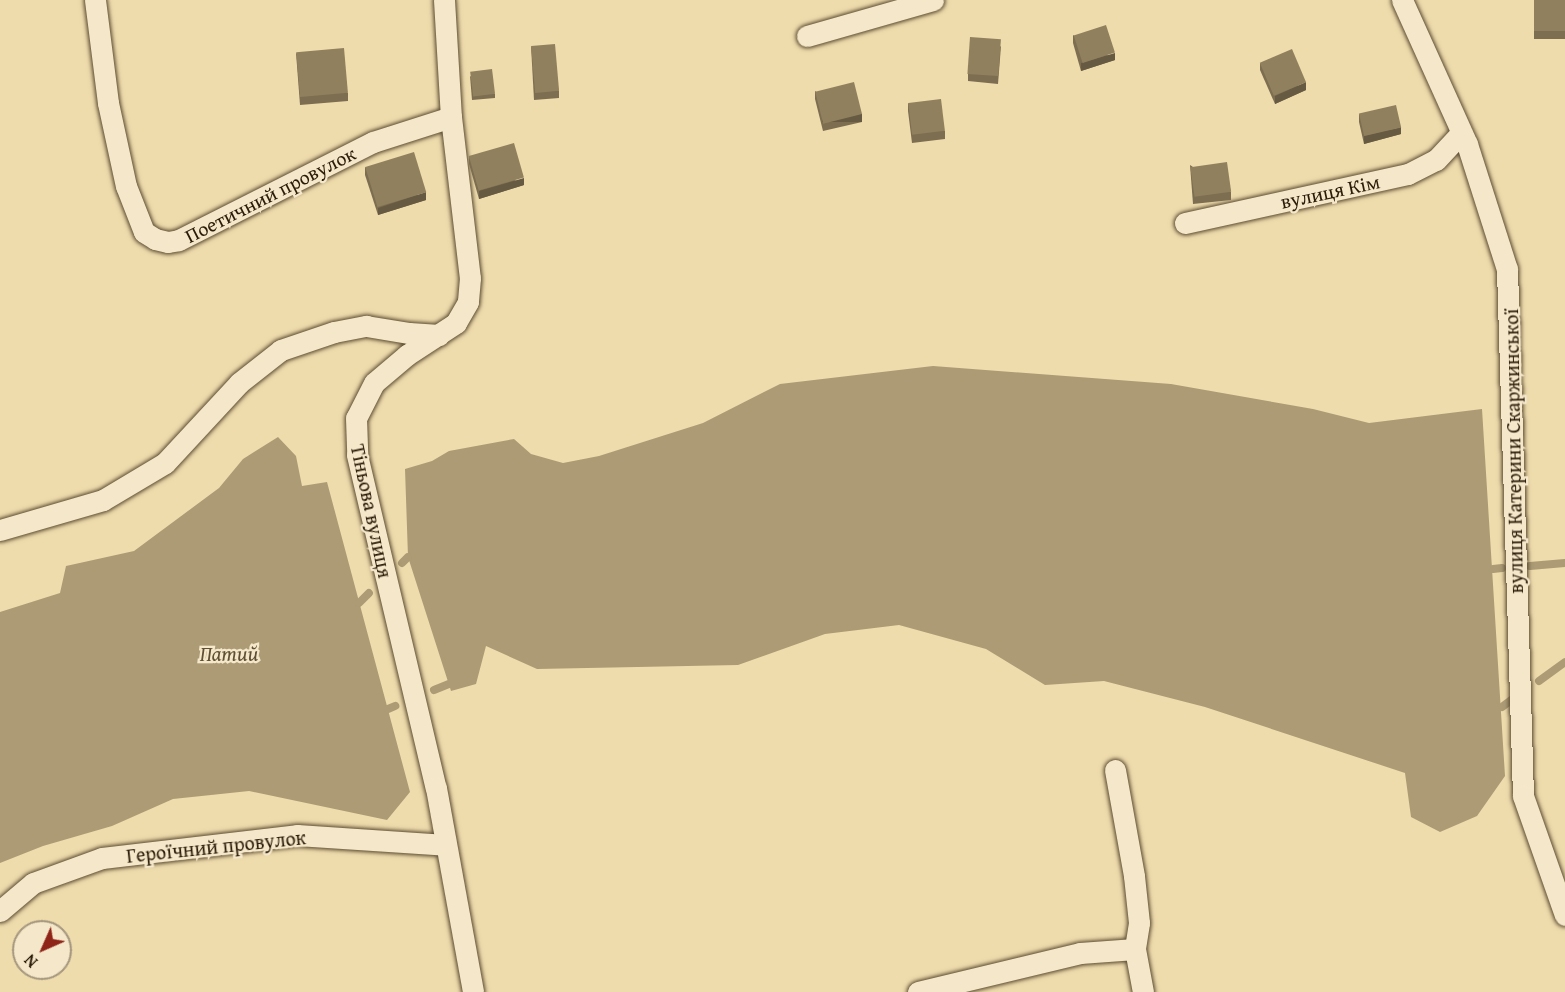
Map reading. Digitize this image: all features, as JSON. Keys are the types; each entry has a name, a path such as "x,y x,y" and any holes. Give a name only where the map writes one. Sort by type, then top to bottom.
{"street":[{"name":"Поетичний провулок","path":"95,0 108,103 126,186 144,232 155,239 179,240 373,142 451,117"},
{"name":"Тіньова вулиця","path":"444,0 451,117 470,278 468,302 456,323 407,355 374,383 356,418 357,455 436,788 473,992"},
{"path":"807,36 933,0"},
{"name":"вулиця Катерини Скаржинської","path":"1402,0 1461,133 1507,268 1523,796 1565,915"},
{"name":"вулиця Кім","path":"1185,223 1408,174 1436,160 1461,133"},
{"path":"0,530 103,500 165,463 239,382 281,350 334,332 366,326 439,335"},
{"path":"1115,770 1139,923 1135,949 1143,992"},
{"name":"Героїчний провулок","path":"0,911 33,883 102,858 297,835 446,845"},
{"path":"918,992 1080,953 1135,949"}],"water":[{"path":"933,366 1171,384 1313,409 1369,423 1482,409 1505,776 1477,816 1440,832 1411,817 1405,773 1205,707 1104,681 1045,685 986,649 899,625 825,634 738,665 537,669 486,646 476,684 451,691 408,557 405,469 432,461 449,451 514,439 531,454 563,463 599,456 703,423 780,384"},
{"name":"Патий","path":"278,437 296,456 302,486 327,482 410,792 387,820 249,791 173,799 112,826 43,846 0,863 0,612 60,593 66,566 134,551 219,488 243,459"}],"building":[{"path":"1534,0 1565,0 1565,31 1534,31"},
{"path":"1106,25 1115,53 1083,63 1074,36"},
{"path":"970,37 1001,39 998,76 967,74"},
{"path":"555,44 559,91 535,93 531,46"},
{"path":"344,48 348,93 300,97 296,52"},
{"path":"1292,49 1306,82 1274,96 1260,63"},
{"path":"492,69 495,94 473,96 470,72"},
{"path":"854,82 862,114 823,124 815,92"},
{"path":"941,99 945,131 912,135 908,103"},
{"path":"1396,105 1401,127 1364,136 1359,114"},
{"path":"514,143 524,178 479,191 469,156"},
{"path":"414,152 426,192 378,207 365,167"},
{"path":"1227,162 1231,192 1195,197 1190,167"}],"waterway":[{"path":"402,563 408,557"},
{"path":"1530,566 1565,563"},
{"path":"1493,569 1502,568"},
{"path":"359,603 369,593"},
{"path":"1539,681 1565,662"},
{"path":"434,690 449,684"},
{"path":"1502,707 1514,698"},
{"path":"388,709 395,706"}]}
